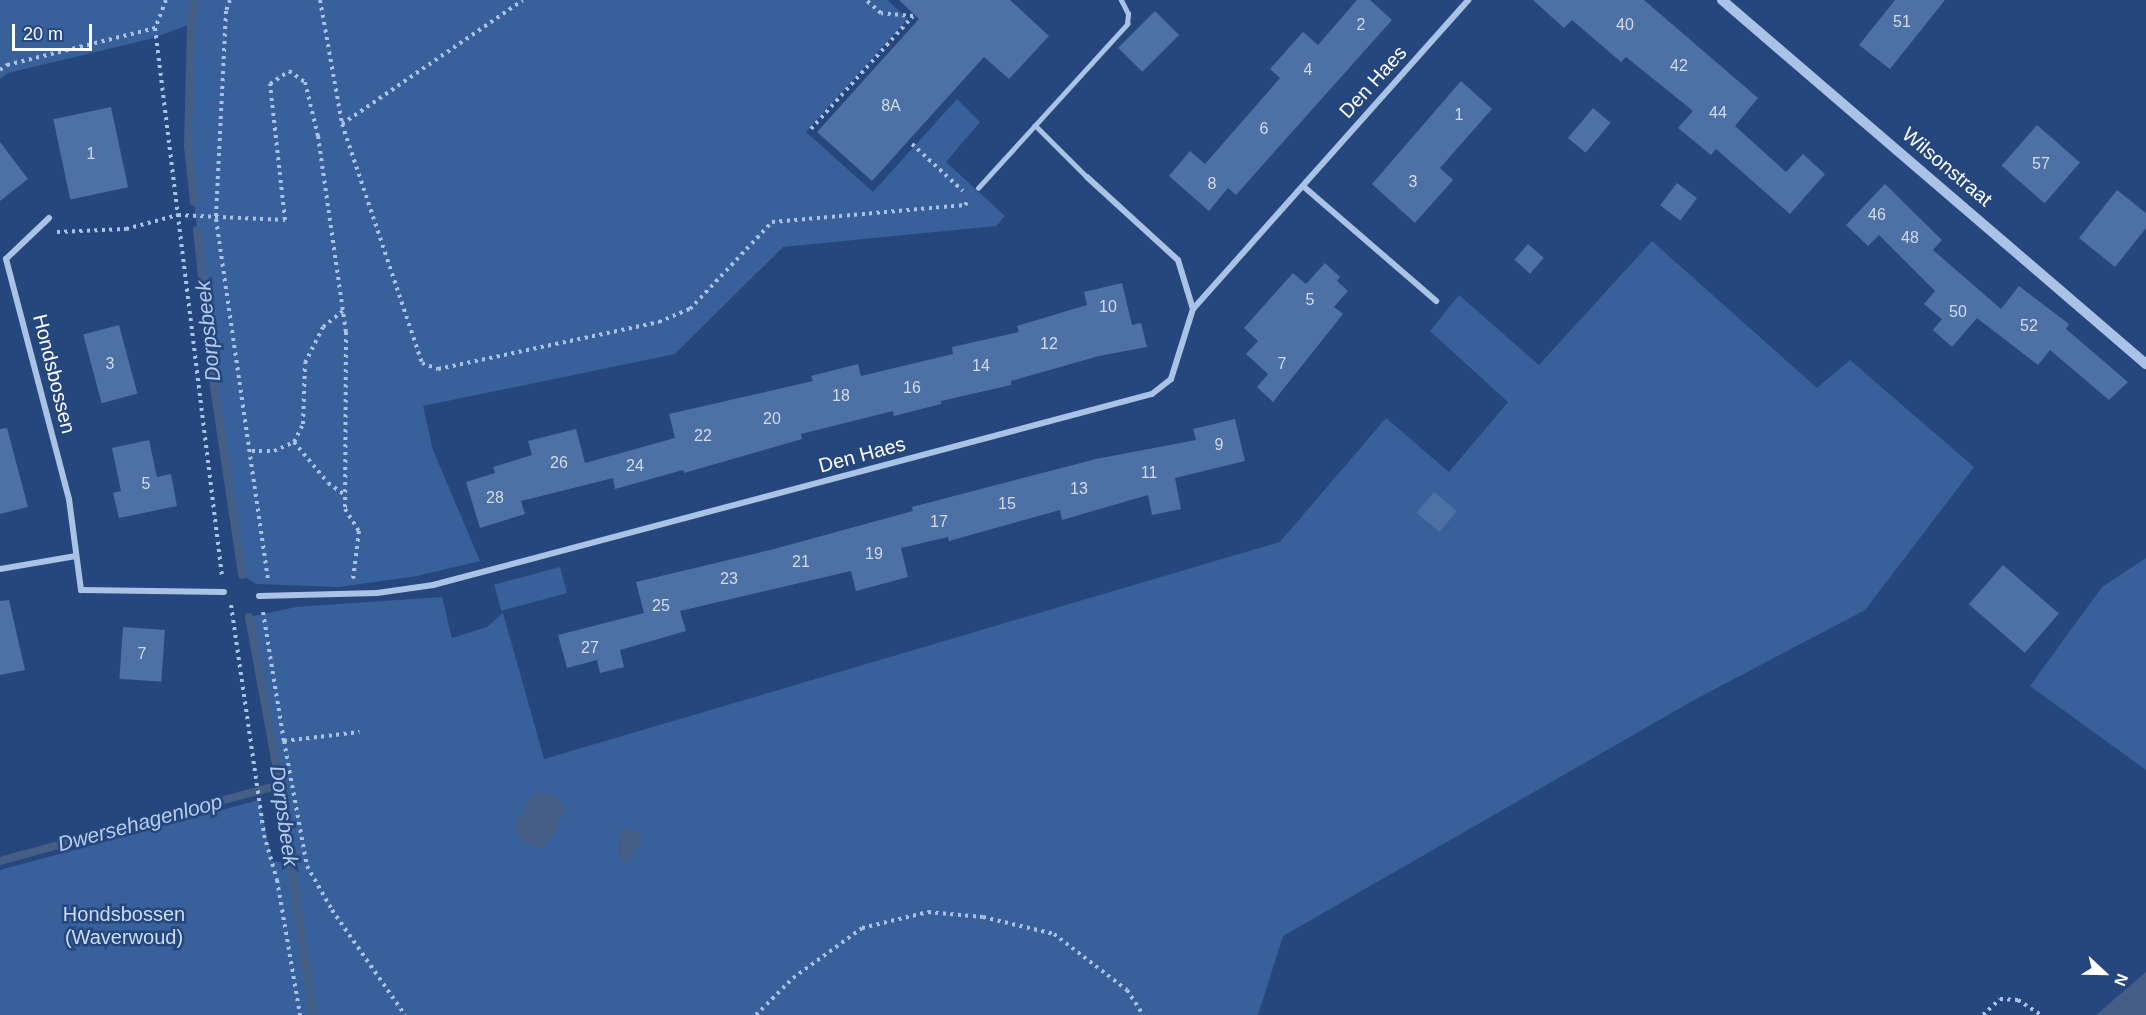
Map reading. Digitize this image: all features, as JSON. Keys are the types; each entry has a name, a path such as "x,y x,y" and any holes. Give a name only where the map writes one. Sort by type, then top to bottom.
{"street":[{"name":"Den Haes","path":"351,595 408,590 485,573 1152,394 1171,380 1193,309 1468,0"},
{"name":"Wilsonstraat","path":"1722,0 2146,364"},
{"path":"1087,177 1178,260 1193,309"},
{"path":"1303,186 1436,302"},
{"name":"Hondsbossen","path":"49,218 6,259 69,499 81,590 224,592"},
{"path":"0,569 76,556"},
{"path":"259,596 351,595"}],"lane":[{"path":"978,188 1127,24 1128,14 1121,0"},
{"path":"1035,125 1087,177"}],"path":[{"path":"166,0 155,28 224,592 232,607 264,835 278,880 300,1015"},
{"path":"230,0 226,12 216,219 252,451 269,596 263,612 284,741 308,866 332,910 405,1015"},
{"path":"320,0 342,124 422,363 438,369 659,322 690,309 771,222 965,205 970,197 912,144"},
{"path":"342,124 522,0"},
{"path":"811,129 913,16 881,14 866,0"},
{"path":"0,70 7,65 155,28"},
{"path":"49,218 57,233 126,229 178,215 216,219 285,220 270,84 289,71 305,82 313,114 344,310 349,400 345,509 359,531 351,595"},
{"path":"252,451 274,451 294,442 303,424 305,363 322,327 344,310"},
{"path":"294,442 328,483 346,495"},
{"path":"284,741 359,732"},
{"path":"756,1015 793,978 862,928 928,912 983,917 1053,934 1126,990 1143,1015"},
{"path":"1983,1015 2000,999 2018,1000 2041,1015"}],"green space":[{"path":"0,0 887,0 908,19 806,132 873,192 957,99 980,122 946,162 1005,216 996,226 783,247 675,354 423,406 433,450 480,561 417,576 339,587 256,584 242,575 214,387 188,146 191,24 150,39 8,73 0,79"},
{"name":"Hondsbossen (Waverwoud)","path":"1652,241 1817,388 1850,360 1974,467 1865,610 1696,699 1283,936 1258,1015 0,1015 0,870 259,800 272,861 291,863 249,617 296,607 442,597 452,638 487,627 503,613 544,759 1280,542 1386,418 1449,472 1508,402 1430,331 1459,295 1539,365","holes":["565,807 536,848 529,843","619,834 633,856 620,859"]},
{"path":"2146,558 2146,770 2030,686 2102,587"},
{"path":"560,567 567,593 501,611 494,585"}],"shaded area":[{"path":"535,793 554,795 565,807 555,832 543,847 536,848 521,840 514,825"},
{"path":"625,828 638,832 642,841 626,864 620,859 619,834"},
{"path":"2146,972 2146,1015 2096,1015"}],"building":[{"path":"899,0 1010,0 1049,36 1009,79 984,57 872,181 817,132 919,19"},
{"path":"1357,0 1370,0 1392,20 1236,195 1228,188 1209,211 1169,176 1190,151 1205,164 1280,78 1270,69 1303,32 1318,45"},
{"path":"1533,0 1644,0 1758,98 1735,126 1786,172 1803,154 1825,174 1790,214 1716,149 1711,155 1678,128 1693,111 1626,57 1621,62 1572,20 1564,28"},
{"path":"1895,0 1945,0 1890,69 1859,45"},
{"path":"1155,11 1179,35 1142,72 1118,48"},
{"path":"1461,81 1492,109 1440,168 1453,180 1415,223 1372,184"},
{"path":"111,107 128,187 70,199 53,119"},
{"path":"1593,108 1611,123 1586,153 1568,138"},
{"path":"2037,125 2080,162 2045,203 2002,166"},
{"path":"0,142 28,179 0,201"},
{"path":"1677,183 1697,198 1680,220 1660,205"},
{"path":"1885,184 1942,240 1933,250 2001,309 2019,286 2069,324 2066,329 2128,382 2109,400 2050,350 2038,365 1977,318 1952,347 1933,330 1942,319 1924,304 1935,291 1879,235 1868,246 1846,225"},
{"path":"2117,190 2146,213 2146,228 2115,267 2079,238"},
{"path":"1528,244 1544,258 1530,274 1514,260"},
{"path":"1325,263 1340,277 1337,281 1348,291 1334,307 1343,314 1273,402 1257,387 1268,374 1246,354 1258,341 1244,328 1293,273 1306,284"},
{"path":"1122,283 1132,325 1141,323 1147,347 1099,356 1011,381 1011,385 941,401 941,404 894,416 893,411 801,434 802,439 684,473 683,470 615,489 613,478 521,501 525,514 480,528 466,482 495,473 493,467 532,455 528,441 576,429 585,463 675,438 669,414 813,381 811,376 858,364 861,376 953,354 952,347 1019,332 1017,326 1087,305 1084,292"},
{"path":"119,325 137,394 102,403 83,335"},
{"path":"1235,419 1245,461 1175,478 1181,509 1152,515 1148,495 1062,520 1060,510 949,541 948,537 901,548 908,577 856,591 851,571 680,611 686,631 620,650 624,667 600,673 597,660 567,668 558,635 644,613 636,582 774,549 913,511 912,507 1096,459 1196,440 1193,429"},
{"path":"7,428 28,507 0,514 0,429"},
{"path":"149,440 157,477 171,474 177,506 119,518 113,493 121,491 112,448"},
{"path":"1434,492 1457,511 1440,532 1417,513"},
{"path":"2003,565 2059,614 2025,653 1969,604"},
{"path":"9,600 25,670 0,675 0,601"},
{"path":"123,627 165,630 161,682 119,679"}],"waterway":[{"name":"Dorpsbeek","path":"194,202 188,146 191,22 195,0"},
{"name":"Dorpsbeek","path":"197,230 214,387 242,575"},
{"name":"Dorpsbeek","path":"249,617 274,753 313,1015"},
{"name":"Dwersehagenloop","path":"0,861 279,785"}]}
